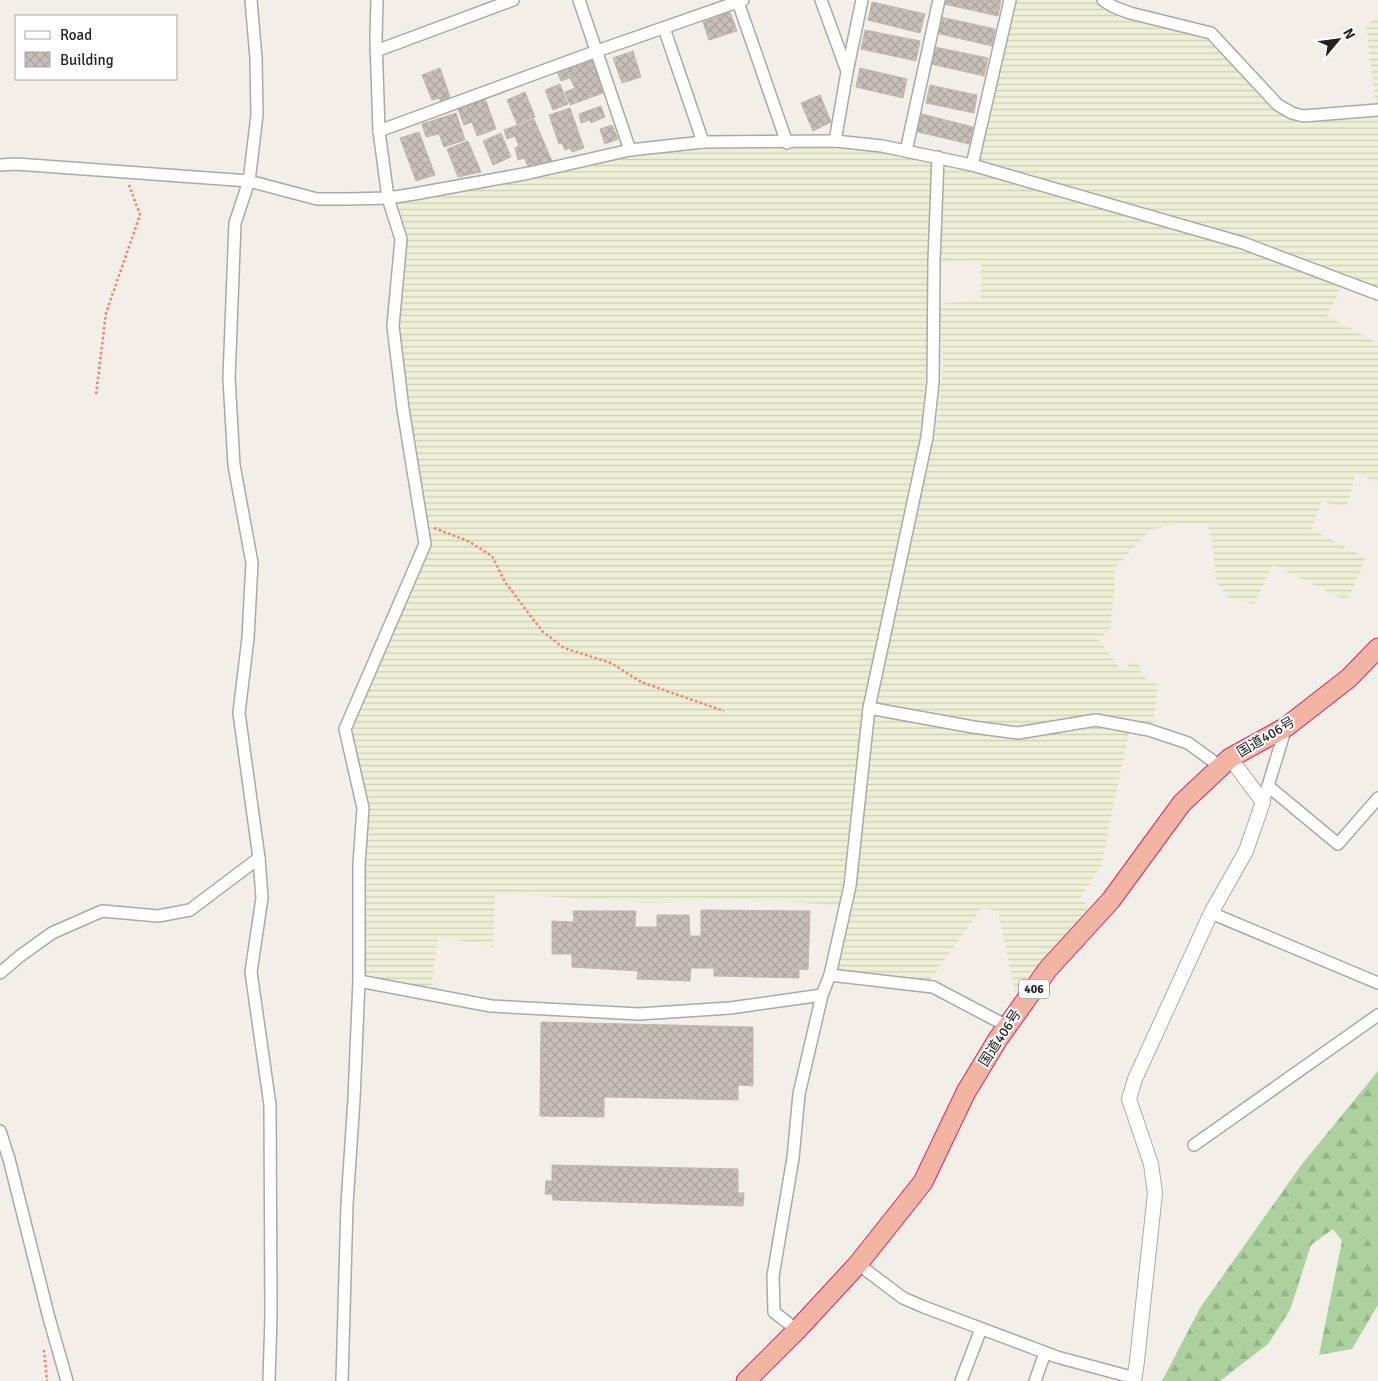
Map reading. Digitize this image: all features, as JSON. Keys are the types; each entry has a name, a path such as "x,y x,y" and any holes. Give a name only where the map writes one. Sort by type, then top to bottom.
{"highway":[{"name":"国道406号","path":"746,1381 858,1264 923,1182 966,1092 998,1039 1048,969 1111,900 1182,803 1226,763 1286,727 1349,678 1378,648"}],"street":[{"path":"251,0 256,58 257,115 249,181 235,223 229,378 234,465 252,563 248,638 239,714 259,858 262,898 251,972 270,1105 270,1381"},
{"path":"342,1381 347,1204 359,981 359,864 363,808 344,728 425,544 403,409 393,326 401,239 388,198 379,131 376,51 377,0"},
{"path":"376,51 514,0"},
{"path":"579,0 630,150"},
{"path":"821,0 847,72"},
{"path":"835,141 862,0"},
{"path":"906,151 939,0"},
{"path":"972,165 1010,0"},
{"path":"1103,0 1114,7 1130,13 1211,33 1278,105 1292,113 1303,116 1378,110"},
{"path":"379,131 597,51 741,1 787,142"},
{"path":"664,28 703,142"},
{"path":"0,165 16,164 249,181 317,199 388,198 528,173 630,150 703,142 835,141 882,146 972,165 1243,243 1378,294"},
{"path":"796,1330 774,1312 774,1276 793,1158 798,1094 822,996 830,976 850,886 869,708 927,437 933,382 934,261 938,157"},
{"path":"869,708 973,727 1018,733 1096,720 1149,730 1188,743 1226,763 1263,802"},
{"path":"858,1264 903,1298 924,1307 1046,1353 1134,1379 1155,1193 1151,1164 1129,1099 1135,1079 1212,913 1246,851 1286,727"},
{"path":"1268,786 1338,844 1378,798"},
{"path":"0,973 52,933 102,911 158,916 190,910 259,858"},
{"path":"1212,913 1378,983"},
{"path":"830,976 933,987 1007,1026"},
{"path":"359,981 491,1006 639,1014 730,1008 822,996"},
{"path":"1194,1145 1378,1015"},
{"path":"0,1131 67,1381"},
{"path":"961,1381 981,1329"},
{"path":"1035,1381 1046,1353"}],"path":[{"path":"96,394 106,313 140,215 124,172"},
{"path":"421,523 468,541 492,556 505,582 542,631 564,648 611,663 641,682 724,712"}],"green space":[{"path":"1017,0 1093,0 1102,7 1124,18 1210,39 1281,113 1301,125 1321,121 1378,117 1378,290 1265,243 1153,212 1067,191 979,160"},
{"path":"1378,17 1378,105 1376,105 1366,25"},
{"path":"722,146 883,149 931,160 927,348 921,433 862,715 840,905 727,899 645,903 495,893 493,947 438,936 431,990 363,977 365,800 348,728 431,547 399,350 397,320 406,241 395,202 509,183 638,153"},
{"path":"943,164 1231,243 1342,285 1327,316 1378,343 1378,483 1356,473 1346,509 1322,501 1311,529 1366,558 1347,601 1273,565 1254,604 1228,598 1216,580 1212,541 1207,524 1177,524 1150,530 1115,568 1110,630 1098,639 1122,671 1133,660 1140,666 1144,677 1158,685 1153,725 1129,732 1101,867 1080,898 1089,907 1015,992 998,911 982,908 929,981 838,971 861,836 876,705 907,551 937,420 943,364 939,304 981,300 981,264 940,262"},
{"path":"1378,1071 1378,1305 1352,1349 1319,1355 1342,1241 1333,1229 1311,1245 1290,1310 1268,1344 1220,1381 1162,1381 1200,1308 1302,1164"}],"building":[{"path":"945,0 1001,0 998,16 944,4"},
{"path":"872,2 925,14 920,33 868,20"},
{"path":"730,12 737,31 709,40 703,22"},
{"path":"941,17 995,29 992,46 936,33"},
{"path":"865,30 920,41 916,61 861,49"},
{"path":"935,47 988,58 984,76 931,64"},
{"path":"633,51 641,77 622,83 613,58"},
{"path":"592,60 603,93 570,105 565,92 575,88 570,78 561,81 557,72"},
{"path":"440,68 450,97 441,102 439,98 432,100 422,75"},
{"path":"860,68 907,79 903,98 856,87"},
{"path":"560,84 568,104 553,110 545,90"},
{"path":"930,85 977,95 974,113 926,103"},
{"path":"525,92 535,117 517,124 507,100"},
{"path":"820,95 831,122 813,131 801,103"},
{"path":"485,98 496,129 477,136 472,122 464,125 458,109"},
{"path":"601,106 605,117 591,123 590,120 581,123 579,114"},
{"path":"570,108 584,148 572,152 570,148 565,150 562,143 559,144 549,115"},
{"path":"456,113 465,140 444,147 439,134 426,137 422,124"},
{"path":"918,113 973,127 969,144 914,131"},
{"path":"534,119 552,161 528,166 524,158 518,160 515,148 519,146 515,136 507,139 504,130"},
{"path":"612,125 618,139 605,144 600,129"},
{"path":"419,132 435,175 416,181 400,138"},
{"path":"501,133 511,157 493,165 483,141"},
{"path":"468,141 481,172 458,177 447,149"},
{"path":"701,910 810,911 808,970 799,969 799,978 714,976 714,968 691,968 690,981 637,979 638,971 572,967 572,954 552,954 552,921 574,922 573,911 636,911 635,927 657,927 657,915 689,915 690,936 701,936"},
{"path":"541,1022 753,1027 753,1086 738,1085 738,1100 604,1097 604,1117 540,1116"},
{"path":"552,1165 738,1169 738,1193 744,1193 743,1206 553,1200 552,1194 545,1194 546,1181 552,1181"}]}
